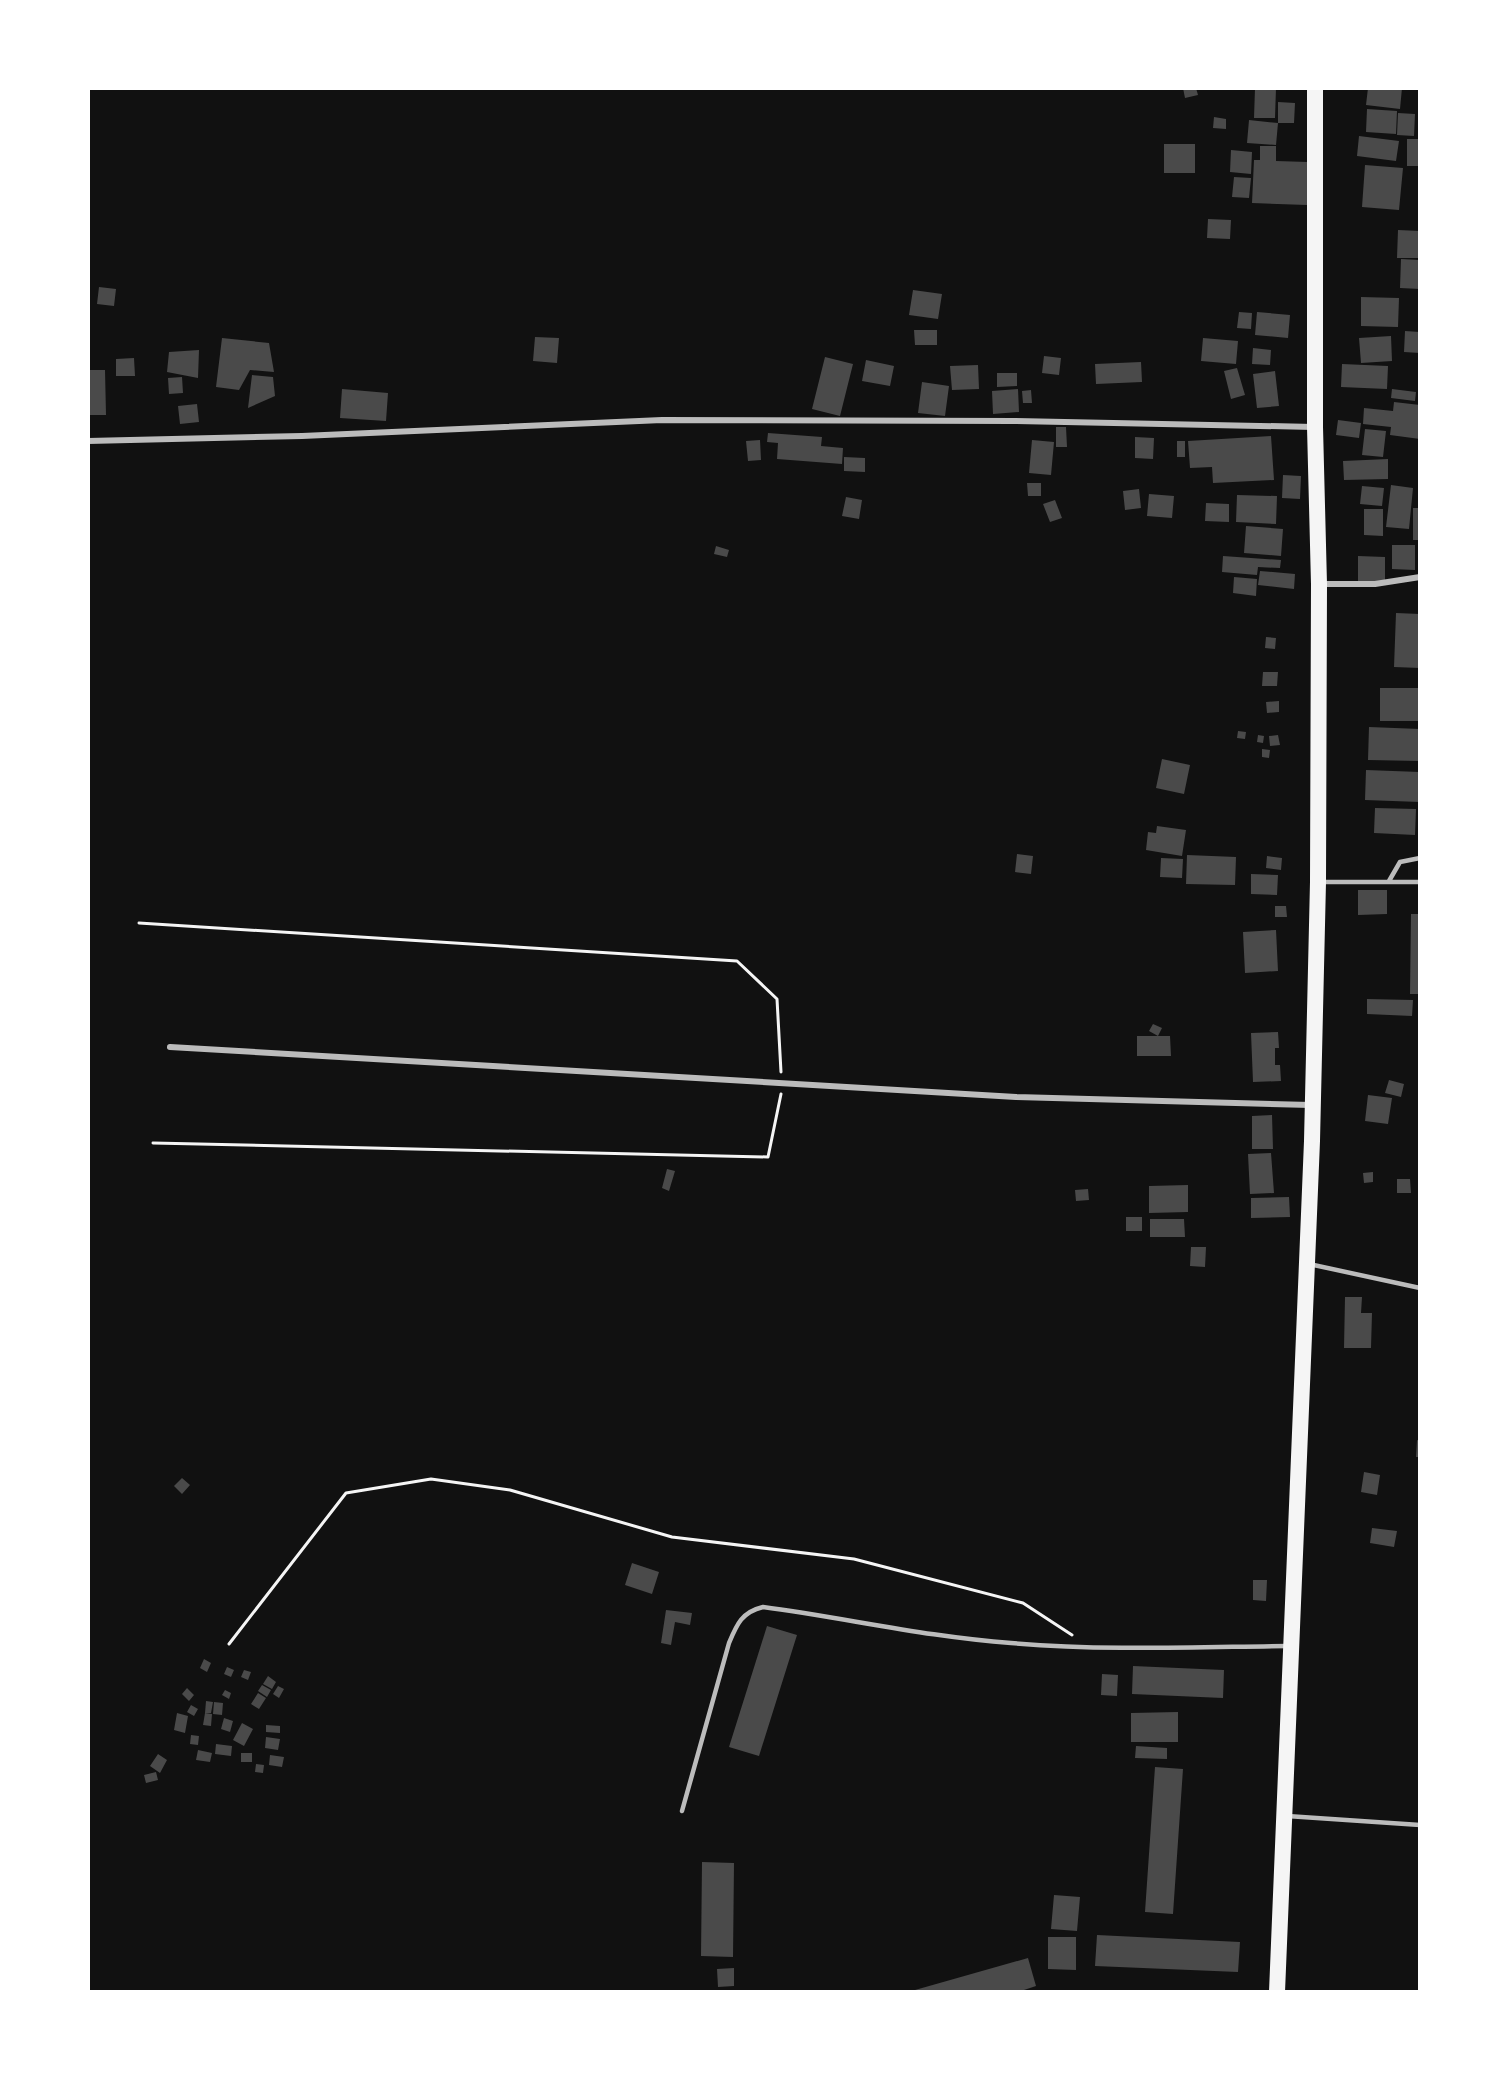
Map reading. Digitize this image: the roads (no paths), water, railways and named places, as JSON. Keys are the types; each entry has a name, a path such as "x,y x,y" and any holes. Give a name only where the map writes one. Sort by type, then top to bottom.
{"highway":[{"path":"1277,1992 1307,1264 1318,882 1319,584 1315,88"}],"street":[{"path":"88,441 302,436 662,420 1013,421 1316,427"},
{"path":"1319,584 1375,584 1419,577"},
{"path":"170,1047 782,1086 1016,1097 1312,1105"}],"lane":[{"path":"1389,881 1400,862 1419,858"},
{"path":"1318,882 1419,882"},
{"path":"1307,1264 1419,1288"},
{"path":"682,1810 729,1643 738,1622 749,1611 763,1607 933,1635 1011,1643 1091,1647 1291,1646"},
{"path":"1284,1815 1419,1826"}]}
